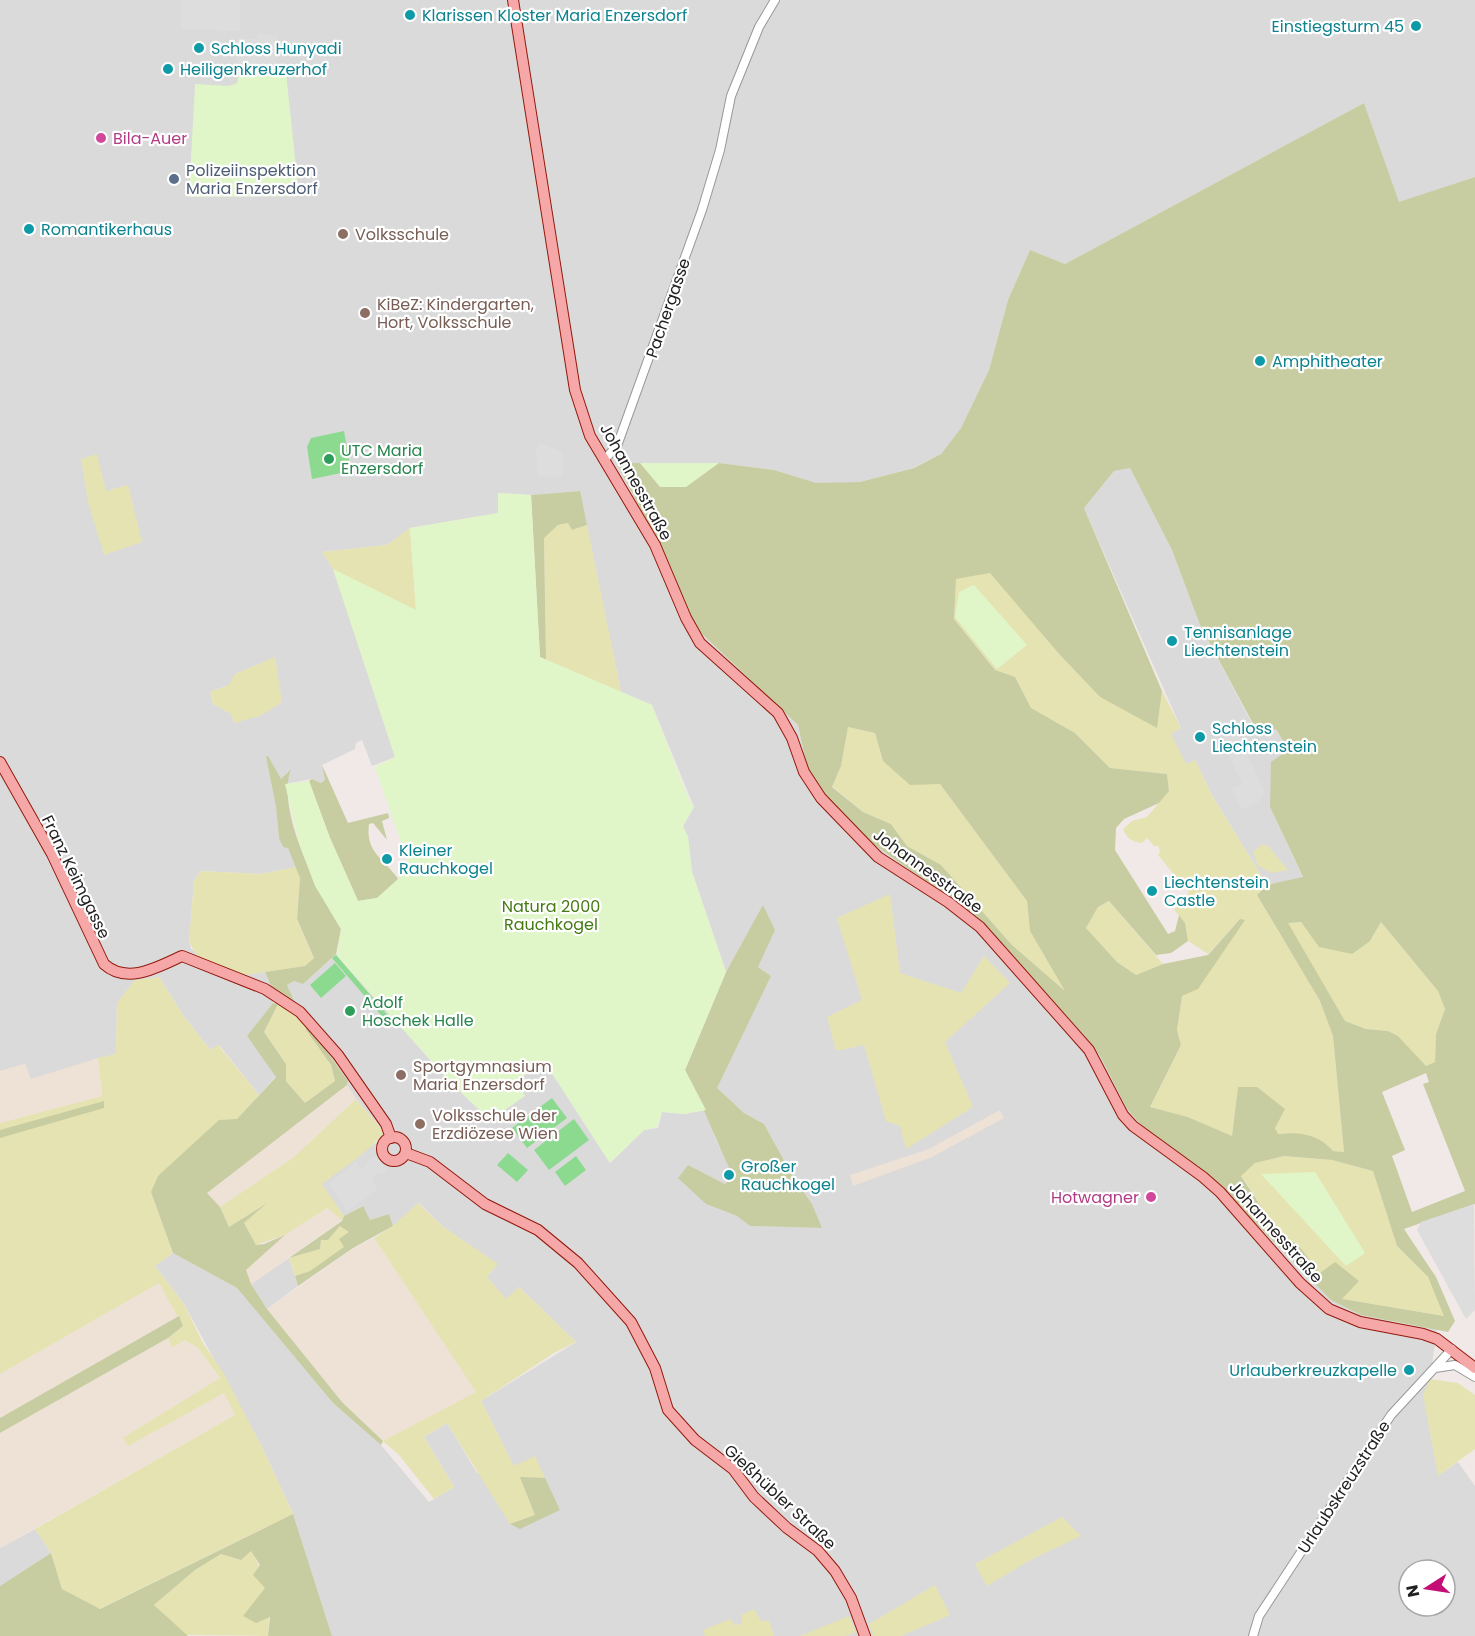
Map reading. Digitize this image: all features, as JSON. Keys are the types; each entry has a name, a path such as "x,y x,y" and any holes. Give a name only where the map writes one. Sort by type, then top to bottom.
{"main road":[{"name":"Johannesstraße","path":"513,0 531,104 570,369 581,410 604,460 655,545 686,618 700,643 778,713 785,724 804,772 815,790 878,857 948,902 980,927 1089,1050 1123,1115 1133,1126 1220,1192 1300,1283 1329,1309 1360,1322 1423,1334 1452,1349 1475,1368"},
{"name":"Franz Keimgasse","path":"0,762 52,854 97,954 112,971 131,974 149,971 182,956"},
{"name":"Gießhübler Straße","path":"182,956 265,989 310,1021 357,1080 386,1124 391,1138"},
{"name":"Gießhübler Straße","path":"391,1138 382,1147 385,1158 396,1161 406,1153"},
{"name":"Gießhübler Straße","path":"391,1138 403,1141 406,1153"},
{"name":"Gießhübler Straße","path":"406,1153 429,1162 485,1204 538,1230 578,1263 631,1322 655,1368 668,1410 695,1440 733,1469 754,1497 787,1528 818,1551 835,1571 851,1598 865,1636"}],"street":[{"name":"Pachergasse","path":"604,460 617,446 656,344 720,150 731,96 759,27 775,0"},
{"name":"Urlaubskreuzstraße","path":"1253,1636 1259,1616 1385,1424 1452,1349"},
{"path":"1430,1371 1438,1366 1455,1365 1475,1377"}],"shaded area":[{"path":"0,0 1475,0 1475,177 1399,203 1364,103 1065,264 1030,250 1008,300 989,370 961,428 941,454 913,468 860,482 816,484 774,470 719,463 621,463 619,468 662,550 699,631 798,725 809,776 977,917 1085,1036 1100,1056 1127,1109 1141,1125 1393,1322 1437,1329 1430,1379 1439,1475 1458,1462 1475,1486 1475,1636 332,1636 293,1514 263,1449 184,1304 155,1266 173,1253 237,1288 333,1403 381,1445 429,1502 454,1487 424,1437 447,1423 477,1473 514,1467 481,1401 576,1342 519,1287 506,1300 487,1277 497,1264 442,1226 419,1203 393,1226 389,1214 370,1220 362,1206 344,1216 321,1184 378,1142 384,1132 356,1099 347,1085 348,1081 296,1005 287,985 294,981 303,984 336,954 450,1082 490,1120 517,1079 546,1064 610,1163 644,1130 658,1128 662,1112 684,1114 706,1110 716,1140 734,1176 725,1184 688,1165 706,1204 737,1216 750,1226 821,1228 812,1204 792,1175 764,1124 744,1113 716,1088 771,976 758,967 763,906 726,972 692,872 688,837 683,826 694,807 652,705 621,692 579,491 531,495 498,493 499,513 410,528 387,545 323,552 333,569 395,757 372,766 362,740 356,743 355,749 322,765 325,780 321,783 312,779 285,784 289,770 281,780 266,757 276,807 279,838 288,848 297,867 260,874 201,871 194,881 189,942 191,949 245,975 265,972 272,988 273,1003 247,1036 276,1076 259,1095 219,1045 211,1051 183,1015 159,977 117,1003 116,1054 30,1080 25,1064 0,1071","holes":["229,685 232,714 213,704 210,692"]},
{"path":"182,0 240,0 240,31 181,29"},
{"path":"258,34 278,35 276,72 247,71 247,64 236,63 238,38 258,39"},
{"path":"540,443 562,452 562,477 538,476 536,451"},
{"path":"97,454 106,491 128,485 142,542 104,555 88,502 81,459"},
{"path":"1130,468 1172,550 1200,625 1257,733 1276,729 1288,751 1270,807 1303,878 1267,885 1213,797 1195,761 1186,765 1170,733 1181,728 1084,508 1114,471"},
{"path":"568,523 572,530 587,525 621,692 546,660 544,537 558,525"},
{"path":"410,528 416,610 395,757 333,569 322,552 387,545"},
{"path":"990,572 1060,655 1100,697 1157,727 1162,691 1181,728 1171,734 1186,764 1195,760 1213,797 1267,885 1257,895 1320,1001 1333,1036 1344,1152 1333,1151 1308,1136 1277,1134 1275,1128 1238,1087 1232,1136 1188,1117 1150,1107 1181,1045 1177,1030 1182,996 1239,920 1208,954 1188,941 1185,923 1174,910 1189,893 1158,855 1160,851 1158,846 1154,846 1147,838 1142,843 1132,841 1123,829 1132,821 1147,817 1169,791 1167,774 1110,768 1075,733 1031,708 1015,678 995,670 954,619 956,579"},
{"path":"275,657 282,702 260,716 234,723 231,714 213,704 210,692 229,685 235,674"},
{"path":"848,727 875,733 883,761 940,784 1027,901 1030,931 1067,993 1012,945 941,865 907,846 891,824 863,812 832,786 841,766"},
{"path":"1238,732 1264,792 1259,802 1241,809 1232,789 1242,784 1222,740"},
{"path":"1263,844 1268,846 1288,870 1272,873 1258,866 1253,852"},
{"path":"297,867 300,878 297,920 314,958 305,966 245,975 197,956 189,942 194,881 201,871 260,874"},
{"path":"890,894 900,973 961,993 984,956 1010,983 945,1042 973,1107 906,1149 900,1126 886,1121 864,1045 836,1051 827,1017 862,1000 837,918"},
{"path":"1109,901 1163,964 1136,975 1117,962 1086,928 1098,907"},
{"path":"1301,922 1320,947 1370,941 1381,922 1438,991 1445,1009 1436,1034 1435,1062 1426,1067 1398,1036 1388,1031 1366,1029 1345,1021 1287,923"},
{"path":"159,977 183,1015 210,1050 218,1045 259,1095 237,1119 151,1192 173,1253 155,1266 184,1304 203,1343 224,1374 263,1449 293,1514 99,1609 62,1589 51,1553 35,1529 235,1415 224,1393 128,1446 123,1438 220,1378 198,1348 185,1340 172,1348 168,1338 183,1326 159,1283 0,1374 0,1123 102,1096 98,1058 116,1054 117,1003 135,980"},
{"path":"278,1004 307,1023 306,1030 331,1065 335,1081 305,1103 286,1081 286,1064 264,1032"},
{"path":"98,1058 102,1096 0,1123 0,1071 25,1064 31,1079"},
{"path":"347,1085 356,1099 294,1157 220,1207 207,1193"},
{"path":"356,1099 384,1132 365,1152 322,1184 344,1216 342,1220 327,1208 285,1235 256,1245 244,1223 262,1206 229,1227 220,1207 294,1157"},
{"path":"1000,1110 1004,1118 932,1157 853,1186 850,1175 929,1149"},
{"path":"1284,1156 1332,1160 1373,1171 1397,1246 1428,1277 1445,1316 1341,1299 1359,1281 1320,1273 1298,1245 1278,1232 1241,1175 1255,1163"},
{"path":"378,1157 388,1172 378,1173 372,1181 378,1189 347,1211 329,1184 356,1161 363,1169 371,1158"},
{"path":"418,1203 442,1226 498,1264 487,1277 506,1299 519,1287 576,1342 554,1353 481,1401 514,1466 535,1456 545,1478 520,1477 535,1515 510,1524 447,1423 424,1437 454,1487 434,1499 399,1455 383,1441 476,1392 374,1238 393,1226"},
{"path":"1474,1204 1475,1310 1466,1319 1417,1230 1421,1222"},
{"path":"327,1208 342,1220 251,1284 246,1270 260,1255 285,1235"},
{"path":"340,1226 350,1232 345,1247 310,1271 295,1276 289,1258 320,1249 321,1240 328,1240"},
{"path":"374,1238 476,1392 383,1441 342,1402 267,1309 354,1248"},
{"path":"289,1258 298,1286 267,1309 251,1284"},
{"path":"159,1283 179,1316 0,1418 0,1374"},
{"path":"168,1338 172,1348 185,1340 198,1348 220,1379 124,1438 128,1445 224,1393 235,1415 0,1548 0,1433"},
{"path":"1430,1379 1458,1383 1475,1395 1475,1449 1438,1476 1423,1395"},
{"path":"1062,1517 1081,1536 1032,1559 987,1586 975,1564"},
{"path":"35,1529 51,1553 0,1586 0,1548"},
{"path":"251,1550 266,1592 269,1614 268,1636 185,1635 154,1605 195,1570 221,1554 241,1560"},
{"path":"935,1585 950,1615 901,1636 873,1636 869,1624"},
{"path":"754,1609 761,1621 769,1621 774,1636 705,1636 703,1630 731,1619 734,1625 742,1624 741,1615"},
{"path":"849,1616 856,1632 846,1636 800,1636"}],"green space":[{"path":"240,70 286,73 299,196 189,197 195,84 229,86 237,83"},
{"path":"1364,103 1399,202 1475,177 1475,1204 1404,1229 1436,1277 1455,1321 1448,1332 1361,1315 1331,1300 1212,1179 1141,1125 1127,1109 1100,1056 1085,1036 977,917 859,834 809,776 798,725 699,631 688,617 662,550 619,468 621,463 719,463 774,470 816,483 860,482 914,468 941,454 961,428 989,370 1008,300 1030,250 1065,264","holes":["1130,468 1172,550 1200,625 1258,733 1276,729 1288,750 1271,762 1270,807 1303,877 1267,885 1257,895 1320,1001 1333,1036 1344,1152 1333,1151 1321,1141 1308,1135 1278,1134 1275,1128 1285,1109 1257,1087 1238,1087 1232,1136 1188,1117 1150,1107 1181,1045 1177,1030 1182,996 1198,989 1245,920 1240,919 1208,955 1163,964 1136,975 1117,962 1086,928 1098,907 1109,901 1156,955 1171,953 1188,941 1185,923 1179,915 1175,931 1168,934 1115,850 1116,828 1124,819 1159,803 1169,791 1167,774 1110,768 1075,733 1031,708 1015,677 995,670 954,619 956,579 990,573 1060,655 1100,697 1157,728 1162,691 1084,508 1114,471","848,727 875,733 883,761 910,785 940,784 1027,901 1030,931 1065,991 1012,945 941,865 907,846 891,824 863,812 832,787 841,766","1301,922 1319,947 1352,954 1370,941 1381,922 1438,991 1445,1009 1436,1034 1435,1062 1426,1066 1398,1036 1388,1031 1366,1029 1345,1021 1288,923","1426,1073 1429,1082 1423,1084 1465,1191 1412,1212 1392,1156 1405,1150 1382,1092","1284,1156 1332,1160 1373,1171 1397,1246 1428,1277 1444,1316 1342,1299 1359,1281 1335,1262 1320,1273 1298,1245 1278,1232 1241,1176 1255,1163"]},
{"name":"UTC Maria Enzersdorf","path":"344,431 351,471 312,479 307,447 311,438"},
{"path":"640,463 719,463 686,487 660,487"},
{"path":"580,491 587,525 572,530 568,523 558,525 544,538 546,660 540,657 531,495"},
{"name":"Natura 2000 Rauchkogel","path":"498,493 531,495 540,657 652,705 689,800 694,807 683,826 688,837 692,872 726,972 685,1070 706,1110 684,1114 662,1112 657,1127 644,1130 610,1163 546,1064 517,1079 525,1096 490,1120 450,1082 337,956 341,929 315,886 299,843 285,784 309,781 330,838 358,901 377,898 410,868 375,767 395,757 333,569 416,610 410,528 498,513"},
{"path":"974,585 1027,645 997,669 955,617 959,592"},
{"path":"268,756 281,779 291,769 288,786 289,807 294,828 311,873 341,929 336,954 303,984 294,981 287,985 296,1005 272,988 265,972 305,966 314,958 297,919 300,878 288,848 283,847 279,838 276,807 266,757"},
{"path":"322,765 348,823 388,813 389,818 382,821 387,840 373,823 369,824 370,842 377,855 399,880 377,898 358,901 330,838 309,781 312,779 321,783 325,780"},
{"path":"763,905 775,930 758,967 771,976 717,1088 744,1113 764,1124 792,1175 812,1204 822,1228 750,1226 737,1216 706,1204 678,1178 688,1165 725,1184 733,1176 685,1070 726,972"},
{"path":"336,955 390,1018 386,1021 332,958"},
{"path":"335,963 346,976 321,998 310,985"},
{"path":"273,1003 278,1004 264,1032 286,1064 286,1081 305,1103 335,1081 331,1065 306,1030 307,1023 348,1081 347,1085 207,1193 220,1207 229,1227 267,1203 244,1223 256,1245 285,1235 246,1270 251,1284 267,1309 342,1402 383,1441 381,1445 333,1403 237,1288 173,1253 151,1192 158,1176 219,1120 237,1119 276,1077 247,1036"},
{"path":"552,1098 567,1118 527,1148 512,1128"},
{"path":"104,1101 104,1108 0,1138 0,1130"},
{"path":"574,1119 589,1140 549,1170 534,1150"},
{"path":"508,1153 528,1170 517,1182 497,1165"},
{"path":"576,1156 586,1170 565,1186 555,1172"},
{"path":"1315,1172 1365,1253 1346,1266 1261,1174"},
{"path":"363,1206 370,1220 389,1214 393,1226 353,1248 298,1286 295,1276 310,1271 344,1247 339,1239 349,1232 340,1226 328,1240 321,1240 320,1249 289,1258 342,1221 344,1216"},
{"path":"179,1316 183,1326 168,1338 0,1433 0,1418"},
{"path":"520,1477 545,1478 560,1510 520,1529 510,1524 535,1515"},
{"path":"293,1514 332,1636 268,1636 270,1617 256,1623 243,1616 265,1588 253,1575 260,1565 251,1551 241,1560 221,1554 195,1570 154,1605 188,1636 0,1636 0,1586 51,1553 62,1589 100,1609"}],"place":[{"name":"Klarissen Kloster Maria Enzersdorf","path":"410,15"},
{"name":"Einstiegsturm 45","path":"1416,26"},
{"name":"Schloss Hunyadi","path":"199,48"},
{"name":"Heiligenkreuzerhof","path":"168,69"},
{"name":"Bila-Auer","path":"101,138"},
{"name":"Polizeiinspektion Maria Enzersdorf","path":"174,179"},
{"name":"Romantikerhaus","path":"29,229"},
{"name":"Volksschule","path":"343,234"},
{"name":"KiBeZ: Kindergarten, Hort, Volksschule","path":"365,313"},
{"name":"Amphitheater","path":"1260,361"},
{"name":"UTC Maria Enzersdorf","path":"329,459"},
{"name":"Tennisanlage Liechtenstein","path":"1172,641"},
{"name":"Schloss Liechtenstein","path":"1200,737"},
{"name":"Kleiner Rauchkogel","path":"387,859"},
{"name":"Liechtenstein Castle","path":"1152,891"},
{"name":"Adolf Hoschek Halle","path":"350,1011"},
{"name":"Sportgymnasium Maria Enzersdorf","path":"401,1075"},
{"name":"Volksschule der Erzdiözese Wien","path":"420,1124"},
{"name":"Großer Rauchkogel","path":"729,1175"},
{"name":"Hotwagner","path":"1151,1197"},
{"name":"Urlauberkreuzkapelle","path":"1409,1370"}]}
